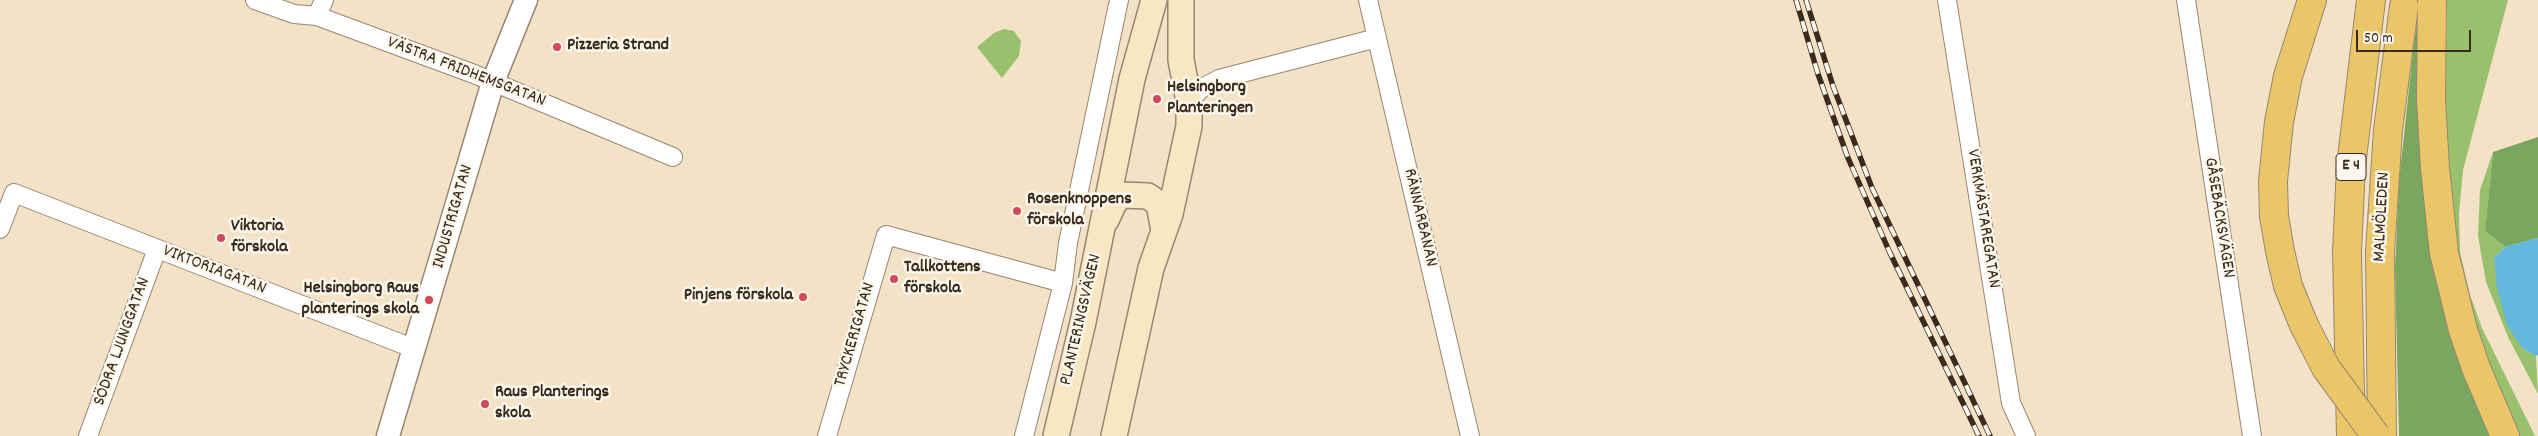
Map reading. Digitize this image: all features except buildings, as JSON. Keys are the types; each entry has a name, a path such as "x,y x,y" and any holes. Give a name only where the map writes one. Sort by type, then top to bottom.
{"highway":[{"path":"2312,0 2288,76 2279,122 2273,181 2280,251 2288,286 2304,325 2326,368 2376,436"},
{"name":"MALMÖLEDEN","path":"2351,436 2348,335 2348,223 2351,166 2371,0"},
{"path":"2432,0 2431,99 2435,168 2444,253 2463,330 2476,368 2506,436"},
{"name":"MALMÖLEDEN","path":"2382,436 2380,252 2388,130 2404,3"}],"main road":[{"name":"PLANTERINGSVÄGEN","path":"1056,436 1103,228 1132,79 1154,0"},
{"path":"1114,436 1151,268 1164,231 1189,126 1189,101 1181,60 1181,0"},
{"path":"1103,228 1114,203 1126,194 1148,196 1159,204 1164,231"}],"street":[{"name":"VÄSTRA FRIDHEMSGATAN","path":"255,0 294,14 320,8 673,157"},
{"name":"INDUSTRIGATAN","path":"388,436 493,82 526,0"},
{"name":"PLANTERINGSVÄGEN","path":"1024,436 1063,284 1068,243 1119,0"},
{"name":"RÄNNARBANAN","path":"1368,0 1470,436"},
{"name":"VERKMÄSTAREGATAN","path":"1947,0 2011,403 2026,436"},
{"name":"GÅSEBÄCKSVÄGEN","path":"2186,0 2252,436"},
{"path":"1189,101 1202,88 1219,79 1377,38"},
{"name":"VIKTORIAGATAN","path":"0,229 14,193 415,349"},
{"name":"TRYCKERIGATAN","path":"827,436 886,235 1063,284"},
{"name":"SÖDRA LJUNGGATAN","path":"88,436 157,249"}],"green space":[{"path":"2421,0 2425,120 2494,436 2399,436 2395,269 2399,182 2414,42"},
{"path":"2447,0 2508,0 2463,170 2459,213 2460,252 2470,295 2482,328 2535,436 2515,436 2487,369 2453,252 2445,122"},
{"path":"1004,29 1014,31 1021,41 1019,56 1002,78 977,47 994,33"},
{"path":"2538,137 2538,238 2505,247 2485,231 2493,152"},
{"path":"2493,152 2485,231 2505,247 2494,258 2523,349 2536,356 2538,394 2508,337 2486,282 2478,236 2480,190"}],"water":[{"path":"2538,238 2538,355 2536,356 2523,349 2507,325 2497,288 2494,258 2505,247"}],"railway":[{"path":"1796,0 1818,74 1848,158 1890,253 1979,436"},
{"path":"1806,0 1833,86 1872,188 1990,436"}],"place":[{"name":"Pizzeria Strand","path":"557,47"},
{"name":"Helsingborg Planteringen","path":"1157,99"},
{"name":"Rosenknoppens förskola","path":"1017,211"},
{"name":"Viktoria förskola","path":"221,238"},
{"name":"Tallkottens förskola","path":"894,279"},
{"name":"Pinjens förskola","path":"803,297"},
{"name":"Helsingborg Raus planterings skola","path":"429,300"},
{"name":"Raus Planterings skola","path":"485,404"}]}
